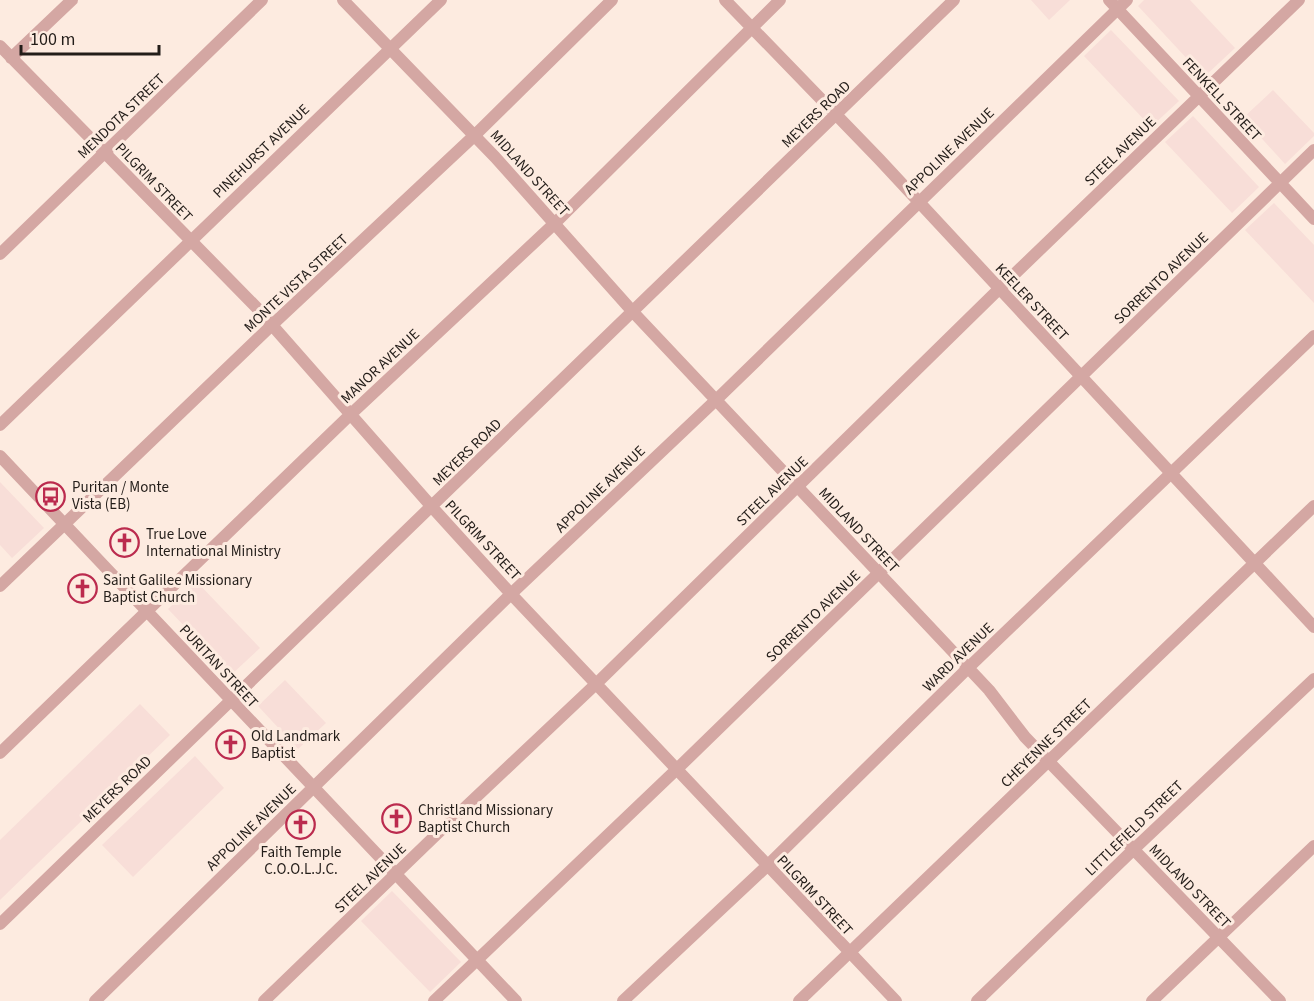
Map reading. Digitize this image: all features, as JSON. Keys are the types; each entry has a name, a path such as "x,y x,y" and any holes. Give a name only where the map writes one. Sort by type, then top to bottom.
{"street":[{"path":"11,58 72,0"},
{"name":"MENDOTA STREET","path":"0,254 262,0"},
{"name":"MIDLAND STREET","path":"343,0 475,135 633,312 989,690 1025,736 1280,1001"},
{"name":"PINEHURST AVENUE","path":"0,425 441,0"},
{"name":"MONTE VISTA STREET","path":"0,586 272,325 475,135 612,0"},
{"name":"KEELER STREET","path":"725,0 919,202 1314,627"},
{"name":"MANOR AVENUE","path":"0,753 351,414 554,224 780,0"},
{"name":"MEYERS ROAD","path":"0,924 954,0"},
{"name":"STEEL AVENUE","path":"264,1001 597,683 999,289 1299,0"},
{"name":"FENKELL STREET","path":"1118,3 1199,96 1314,219"},
{"name":"APPOLINE AVENUE","path":"95,1001 511,594 716,400 919,202 1118,3"},
{"name":"PILGRIM STREET","path":"0,46 272,325 511,594 896,1001"},
{"name":"SORRENTO AVENUE","path":"434,1001 677,769 1314,150"},
{"name":"WARD AVENUE","path":"623,1001 768,866 968,668 1314,336"},
{"name":"PURITAN STREET","path":"0,456 516,1001"},
{"name":"CHEYENNE STREET","path":"799,1001 1314,506"},
{"name":"LITTLEFIELD STREET","path":"977,1001 1314,680"},
{"path":"1152,1001 1314,846"}],"shaded area":[{"path":"1031,0 1070,0 1049,20"},
{"path":"1144,0 1190,0 1235,48 1204,77 1138,6"},
{"path":"1111,30 1179,101 1151,127 1084,56"},
{"path":"1273,90 1314,133 1314,136 1285,164 1243,118"},
{"path":"1193,116 1259,187 1232,213 1165,142"},
{"path":"1274,203 1314,245 1314,303 1245,230"},
{"path":"0,482 44,528 12,558 0,545"},
{"path":"197,582 260,648 231,675 168,609"},
{"path":"285,680 326,723 298,749 258,706"},
{"path":"140,704 170,735 0,900 0,840"},
{"path":"195,756 224,788 133,877 102,845"},
{"path":"392,891 461,962 430,992 361,921"}],"place":[{"name":"Puritan / Monte Vista (EB)","path":"51,496"},
{"name":"True Love International Ministry","path":"125,543"},
{"name":"Saint Galilee Missionary Baptist Church","path":"82,589"},
{"name":"Old Landmark Baptist","path":"230,745"},
{"name":"Christland Missionary Baptist Church","path":"397,819"},
{"name":"Faith Temple C.O.O.L.J.C.","path":"301,825"}]}
